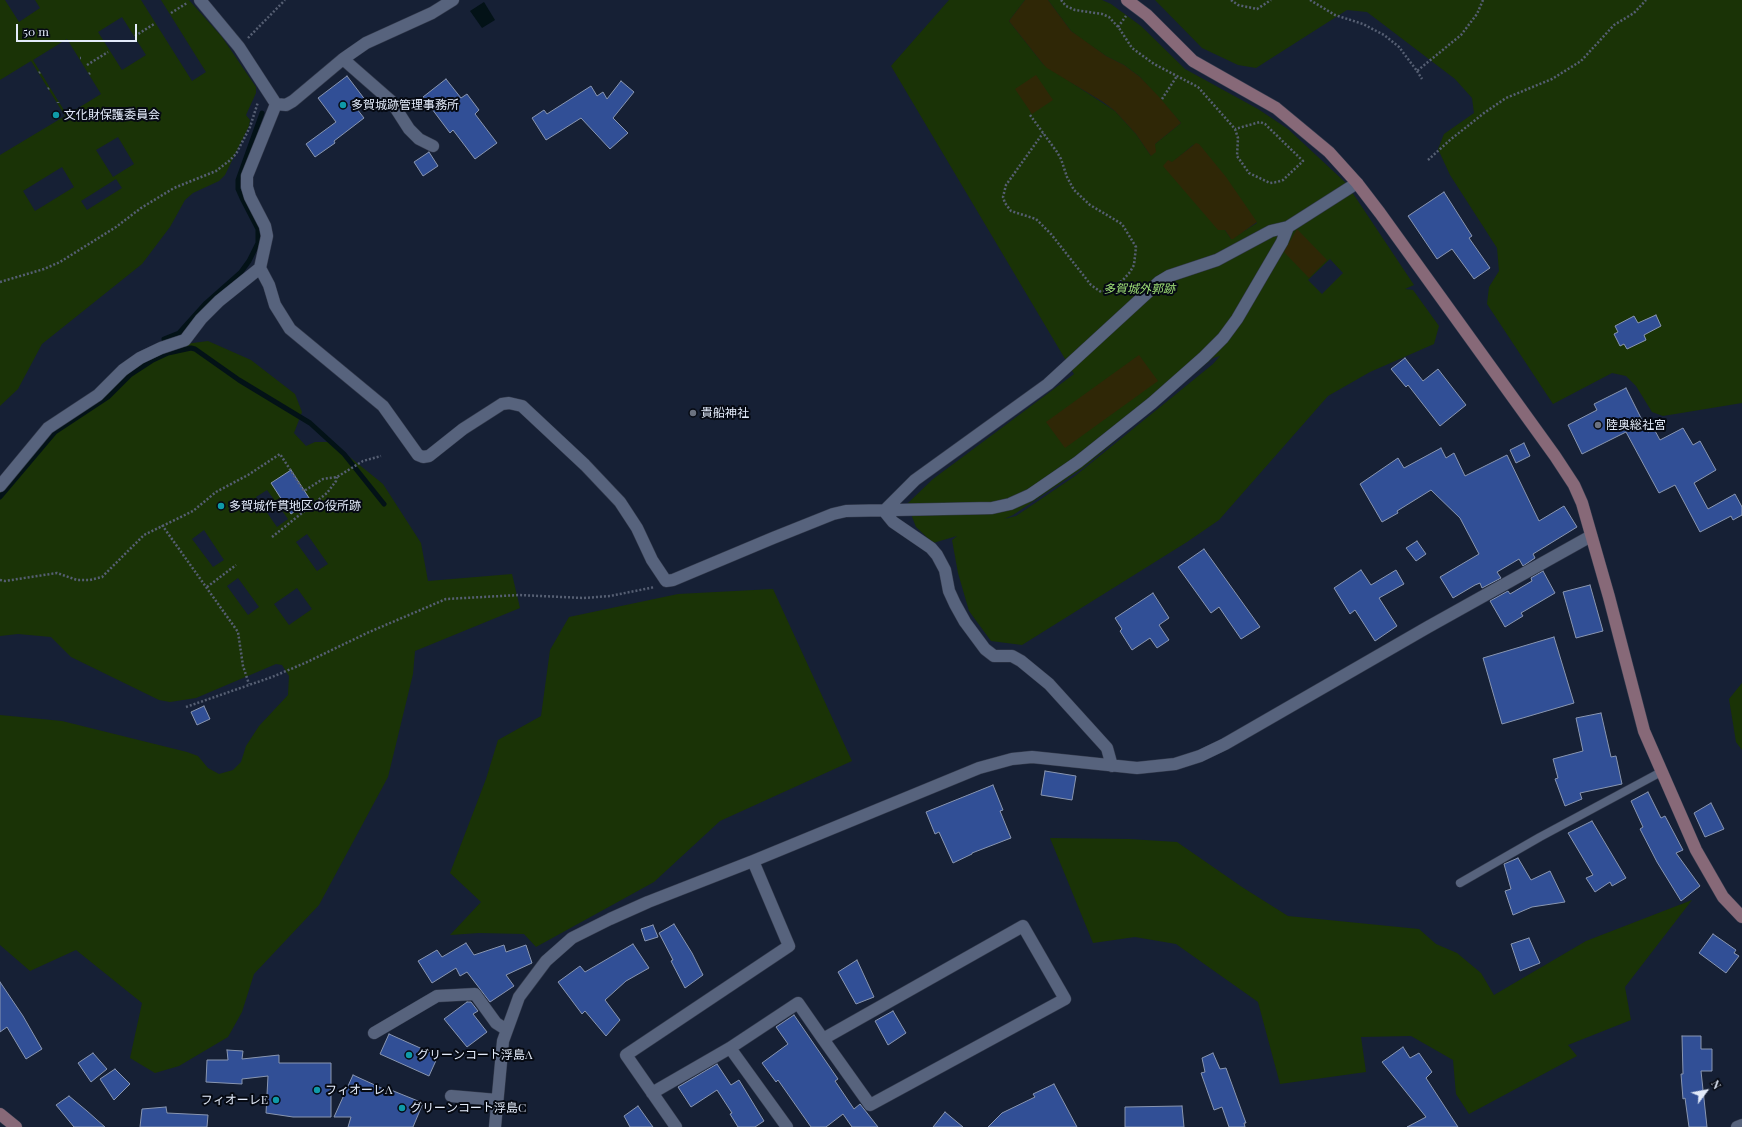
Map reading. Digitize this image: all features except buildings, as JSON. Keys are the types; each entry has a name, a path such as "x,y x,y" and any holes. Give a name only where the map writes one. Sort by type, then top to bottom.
{"street":[{"path":"200,0 239,47 276,104"},
{"path":"276,104 286,105 293,101 343,59 366,43 432,13 454,0"},
{"path":"1127,0 1147,15 1193,61 1276,108 1295,122 1329,152 1357,183 1555,456 1574,485 1582,503 1644,731 1696,850 1723,897 1742,917"},
{"path":"343,59 391,101 409,129 419,139 433,146"},
{"path":"0,486 48,428 98,395 123,370 140,358 161,348 185,340 201,319 219,301 260,268 267,236 265,226 250,197 247,186 247,176 276,104"},
{"path":"884,511 915,480 1048,384 1159,282 1169,276 1217,260 1271,232 1288,227 1357,183"},
{"path":"260,268 269,285 275,305 290,329 383,406 418,455 423,457 429,456 463,429 502,404 509,403 522,406 585,465 620,502 637,528 652,560 666,581 672,580 833,514 846,511 992,508 1010,504 1030,495 1078,462 1152,403 1223,338 1237,319 1282,242 1288,227"},
{"path":"884,511 893,522 931,548 937,555 945,570 949,591 955,604 965,622 985,649 994,656 1012,656 1021,661 1049,684 1107,748 1112,766"},
{"path":"494,1127 503,1041 519,997 546,961 572,938 648,902 753,861 979,768 1005,761 1032,757 1137,768 1175,764 1206,753 1225,744 1428,627 1591,536"},
{"path":"676,1127 626,1055 789,946 753,861"},
{"path":"652,1093 730,1048 798,1003 870,1106 1065,999 1023,926 824,1039"},
{"path":"374,1033 437,996 475,994 496,1023 507,1030"},
{"path":"730,1048 787,1127"},
{"path":"451,1096 497,1100"},
{"path":"0,1114 16,1127"},
{"path":"1736,1127 1742,1125"}],"lane":[{"path":"1460,883 1540,837 1661,772"}],"path":[{"path":"171,13 192,0"},
{"path":"239,47 285,0"},
{"path":"1061,0 1066,6 1075,10 1102,14 1109,17 1118,27 1132,48 1154,64 1198,87 1234,128 1238,138 1237,156 1249,173 1270,183 1277,182 1283,180 1303,161 1264,124 1260,122 1234,128"},
{"path":"1231,0 1238,5 1257,9 1271,0"},
{"path":"1310,0 1335,15 1363,24 1384,35 1399,47 1422,79"},
{"path":"1417,71 1460,35 1477,14 1483,0"},
{"path":"1428,160 1456,136 1506,98 1552,79 1581,61 1614,25 1634,13 1646,0"},
{"path":"1118,27 1128,13"},
{"path":"135,36 154,24"},
{"path":"87,65 108,52"},
{"path":"1162,99 1177,76"},
{"path":"0,282 44,269 60,262 174,188 216,170 229,161 242,143 261,95 266,88"},
{"path":"1030,115 1043,133 1061,159 1067,177 1074,190 1090,205 1122,224 1136,246 1134,266 1123,280 1107,291 1101,292 1091,285 1051,234 1036,219 1011,211 1005,203 1003,197 1006,186 1043,133"},
{"path":"0,580 5,581 56,573 77,580 90,580 102,577 144,535 193,511 201,506 216,492 248,475 280,454 304,491 323,478 337,477 363,461 381,456"},
{"path":"272,537 328,493 337,477"},
{"path":"162,525 238,632 243,666 249,684"},
{"path":"207,587 236,565"},
{"path":"186,707 305,663 367,633 446,599 519,595 584,598 641,590 658,586 666,581"}],"green space":[{"path":"0,0 5,0 19,22 40,8 35,0 141,0 192,81 206,72 161,0 189,0 222,37 256,87 256,93 246,115 250,120 249,126 225,175 219,181 193,193 185,200 170,227 142,264 42,344 18,389 0,406 0,155 65,116 31,61 0,80","holes":["122,17 146,55 122,70 98,32","67,39 101,94 67,115 33,60","118,137 134,164 113,177 96,150","62,167 74,187 35,211 23,191","116,179 122,188 87,210 81,201"]},
{"name":"多賀城外郭跡","path":"949,0 1025,0 1009,21 1043,64 1115,111 1136,134 1151,156 1155,144 1181,123 1140,77 1124,65 1106,56 1071,31 1048,0 1102,0 1111,4 1141,26 1185,69 1258,109 1288,129 1346,183 1414,285 1405,289 1413,290 1439,326 1434,344 1370,372 1328,396 1219,520 1187,542 1022,645 991,641 969,611 958,573 952,540 957,536 933,543 916,527 907,504 933,479 1074,374 891,66","holes":["1193,145 1257,223 1231,239 1169,160 1172,163","1330,259 1343,273 1322,294 1308,280","1220,356 1213,364 1075,476 1016,516 1004,519 1013,515 1083,468 1213,358"]},
{"path":"1155,0 1742,0 1742,403 1663,416 1652,412 1636,386 1626,376 1612,373 1553,404 1487,304 1489,287 1499,271 1497,248 1450,175 1438,149 1444,134 1474,113 1472,98 1455,79 1367,12 1347,10 1256,68 1238,65 1202,48"},
{"path":"208,341 251,360 295,394 302,412 294,433 306,446 315,442 328,442 341,450 383,484 421,543 428,581 512,574 520,608 415,651 413,674 388,777 319,905 254,974 242,1012 228,1037 179,1066 155,1073 130,1058 142,1003 76,950 30,971 0,945 0,715 62,721 187,752 198,756 208,768 219,774 233,770 241,762 246,746 259,726 288,695 289,676 282,665 276,664 196,698 170,702 159,700 71,657 51,637 18,634 0,636 0,492 47,434 155,354 185,344","holes":["267,490 288,519 277,527 256,497","204,530 224,560 213,567 192,539","307,534 328,564 317,571 296,542","238,578 259,607 248,615 227,586","297,588 312,609 289,625 274,604"]},
{"path":"773,589 852,761 720,821 654,882 536,947 524,934 479,933 450,935 481,902 450,873 486,779 498,740 541,716 550,650 569,617 678,594"},
{"path":"1742,683 1742,750 1736,742 1729,699"},
{"path":"1050,838 1129,839 1177,842 1242,887 1288,916 1419,929 1436,944 1457,953 1481,973 1494,995 1586,941 1692,900 1625,987 1631,1020 1568,1045 1577,1056 1469,1114 1456,1094 1453,1060 1411,1036 1361,1037 1366,1072 1280,1084 1258,1002 1176,944 1135,937 1093,943"}],"sand":[{"path":"1025,0 1048,0 1071,31 1106,56 1124,65 1140,77 1160,98 1181,123 1155,144 1156,152 1151,156 1136,134 1115,111 1043,64 1009,21"},
{"path":"1036,75 1053,100 1032,114 1015,89"},
{"path":"1196,143 1199,144 1226,177 1257,222 1233,239 1231,239 1225,230 1218,230 1163,166 1168,160 1172,162"},
{"path":"1297,229 1327,260 1309,278 1284,252"},
{"path":"1139,355 1158,381 1065,448 1046,422"}],"shaded area":[{"path":"484,2 495,20 482,28 470,11"}],"waterway":[{"path":"164,339 179,333 206,303 241,272 249,261 258,243 258,229 238,189 238,180 262,113"},
{"path":"0,497 55,432 108,397 130,375 153,360 168,353 191,348 195,349 239,380 310,423 344,454 384,504"}],"place":[{"name":"多賀城跡管理事務所","path":"343,105"},
{"name":"文化財保護委員会","path":"56,115"},
{"name":"貴船神社","path":"693,413"},
{"name":"陸奥総社宮","path":"1598,425"},
{"name":"多賀城作貫地区の役所跡","path":"221,506"},
{"name":"グリーンコート浮島A","path":"409,1055"},
{"name":"フィオーレA","path":"317,1090"},
{"name":"フィオーレE","path":"276,1100"},
{"name":"グリーンコート浮島C","path":"402,1108"}]}
